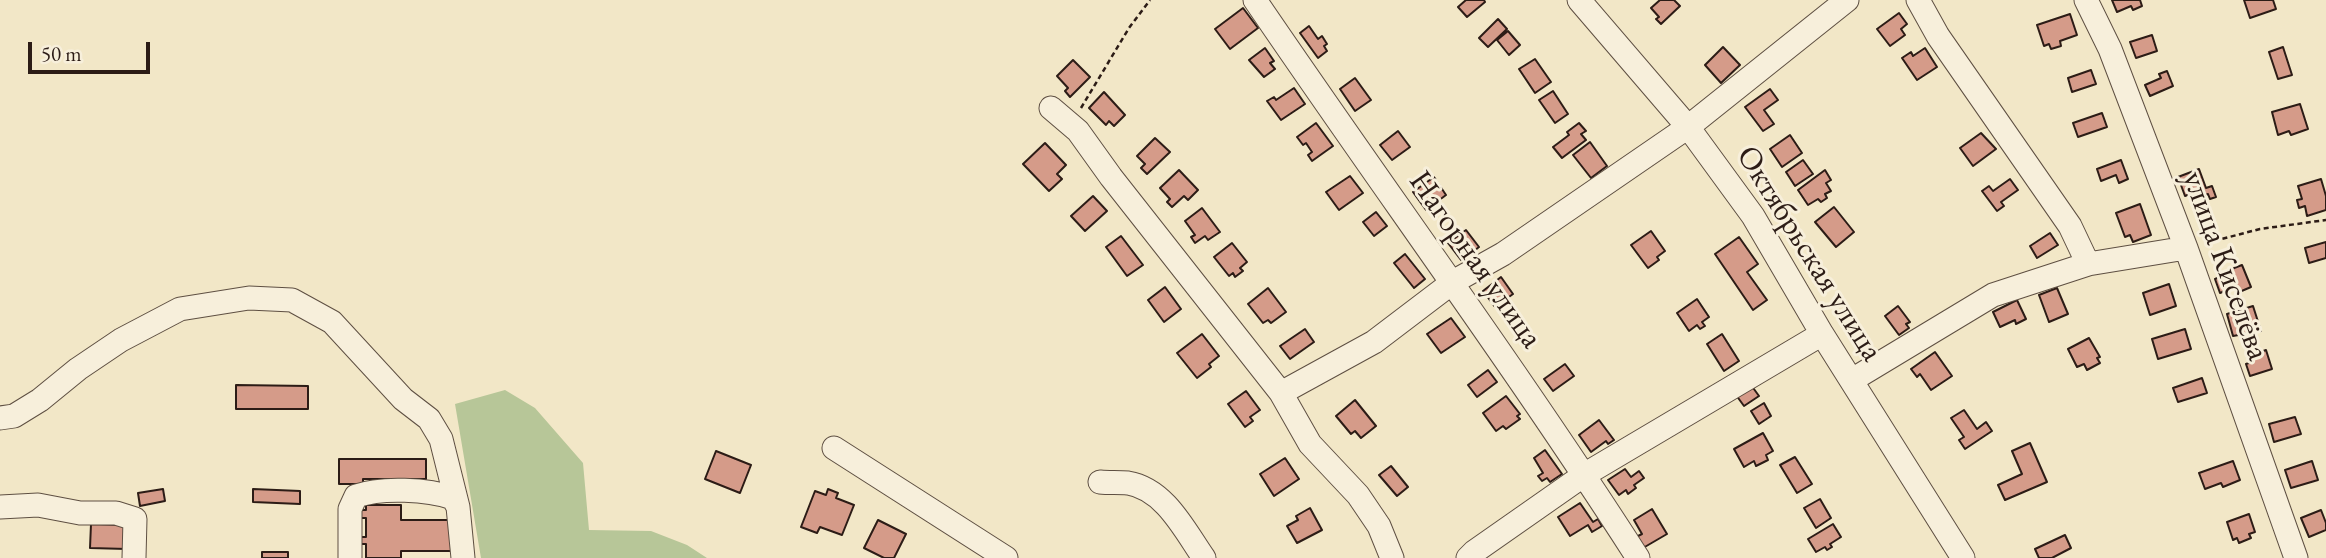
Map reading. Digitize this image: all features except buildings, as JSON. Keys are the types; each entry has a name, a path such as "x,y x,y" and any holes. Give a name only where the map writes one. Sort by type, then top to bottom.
{"street":[{"name":"Нагорная улица","path":"1255,0 1452,282 1638,558"},
{"name":"Октябрьская улица","path":"1579,0 1688,127 1753,216 1822,334 1963,558"},
{"path":"1281,393 1374,342 1452,282 1503,254 1688,127 1847,0"},
{"path":"1918,0 1938,36 2070,226 2088,264"},
{"name":"улица Киселёва","path":"2086,0 2110,49 2186,248 2296,558"},
{"path":"1060,114 1281,393 1310,444 1358,495 1379,526 1392,558"},
{"path":"1852,380 1993,295 2088,264 2186,248"},
{"path":"0,418 14,416 121,340 180,309 249,298 292,300 332,322 403,399 429,419 441,439 457,507 463,558"},
{"path":"1468,558 1584,475 1822,334"},
{"path":"834,448 1006,558"},
{"path":"1100,482 1130,484 1149,491 1170,509 1204,558"},
{"path":"350,558 350,509 356,496 368,491 436,492 453,498 457,507"},
{"path":"0,507 37,505 80,513 116,513 135,519 134,558"}],"path":[{"path":"1060,114 1083,107 1129,28 1150,0"},
{"path":"2186,248 2260,229 2326,220"}],"green space":[{"path":"505,390 535,408 583,463 589,530 651,531 687,545 707,558 481,558 455,404"}]}
